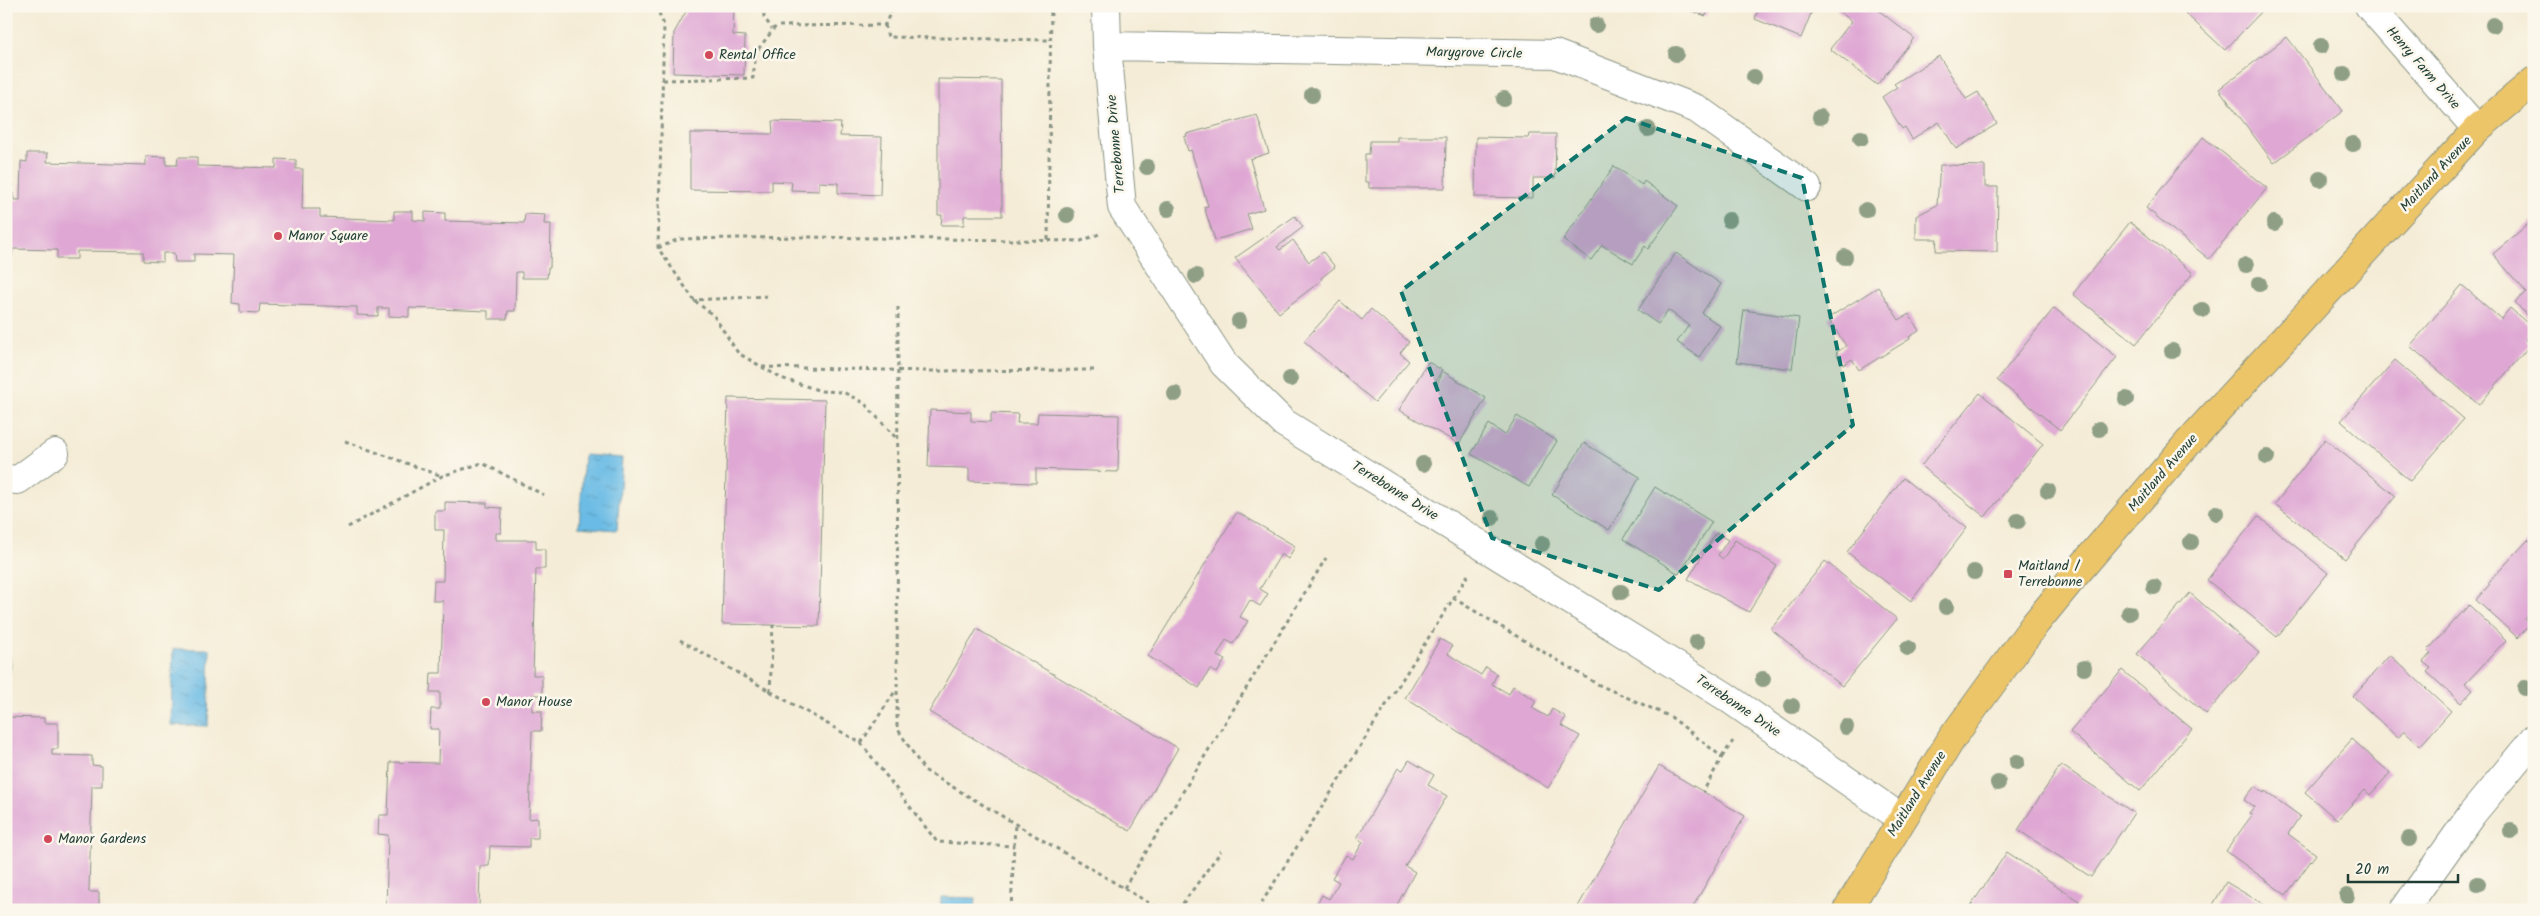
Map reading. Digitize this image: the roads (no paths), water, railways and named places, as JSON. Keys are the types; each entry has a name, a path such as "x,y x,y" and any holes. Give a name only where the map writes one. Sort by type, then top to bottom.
{"main road":[{"name":"Maitland Avenue","path":"1847,910 1901,818 1978,701 2075,575 2188,443 2477,129 2534,81"}],"street":[{"name":"Terrebonne Drive","path":"1106,6 1107,46 1122,207 1224,364 1284,423 1725,696 1901,818"},
{"name":"Henry Farm Drive","path":"2369,6 2477,129"},
{"name":"Marygrove Circle","path":"1107,46 1555,54 1697,109 1807,187"},
{"path":"6,479 18,480 55,453"},
{"path":"2404,910 2472,814 2534,739"}],"water":[{"path":"584,455 622,458 617,530 579,527"},
{"path":"173,649 210,649 208,726 171,725"},
{"path":"941,897 976,898 975,910 941,910"}],"place":[{"name":"Rental Office","path":"709,55"},
{"name":"Manor Square","path":"278,236"},
{"name":"Maitland / Terrebonne","path":"2008,574"},
{"name":"Manor House","path":"486,702"},
{"name":"Manor Gardens","path":"48,839"}]}
